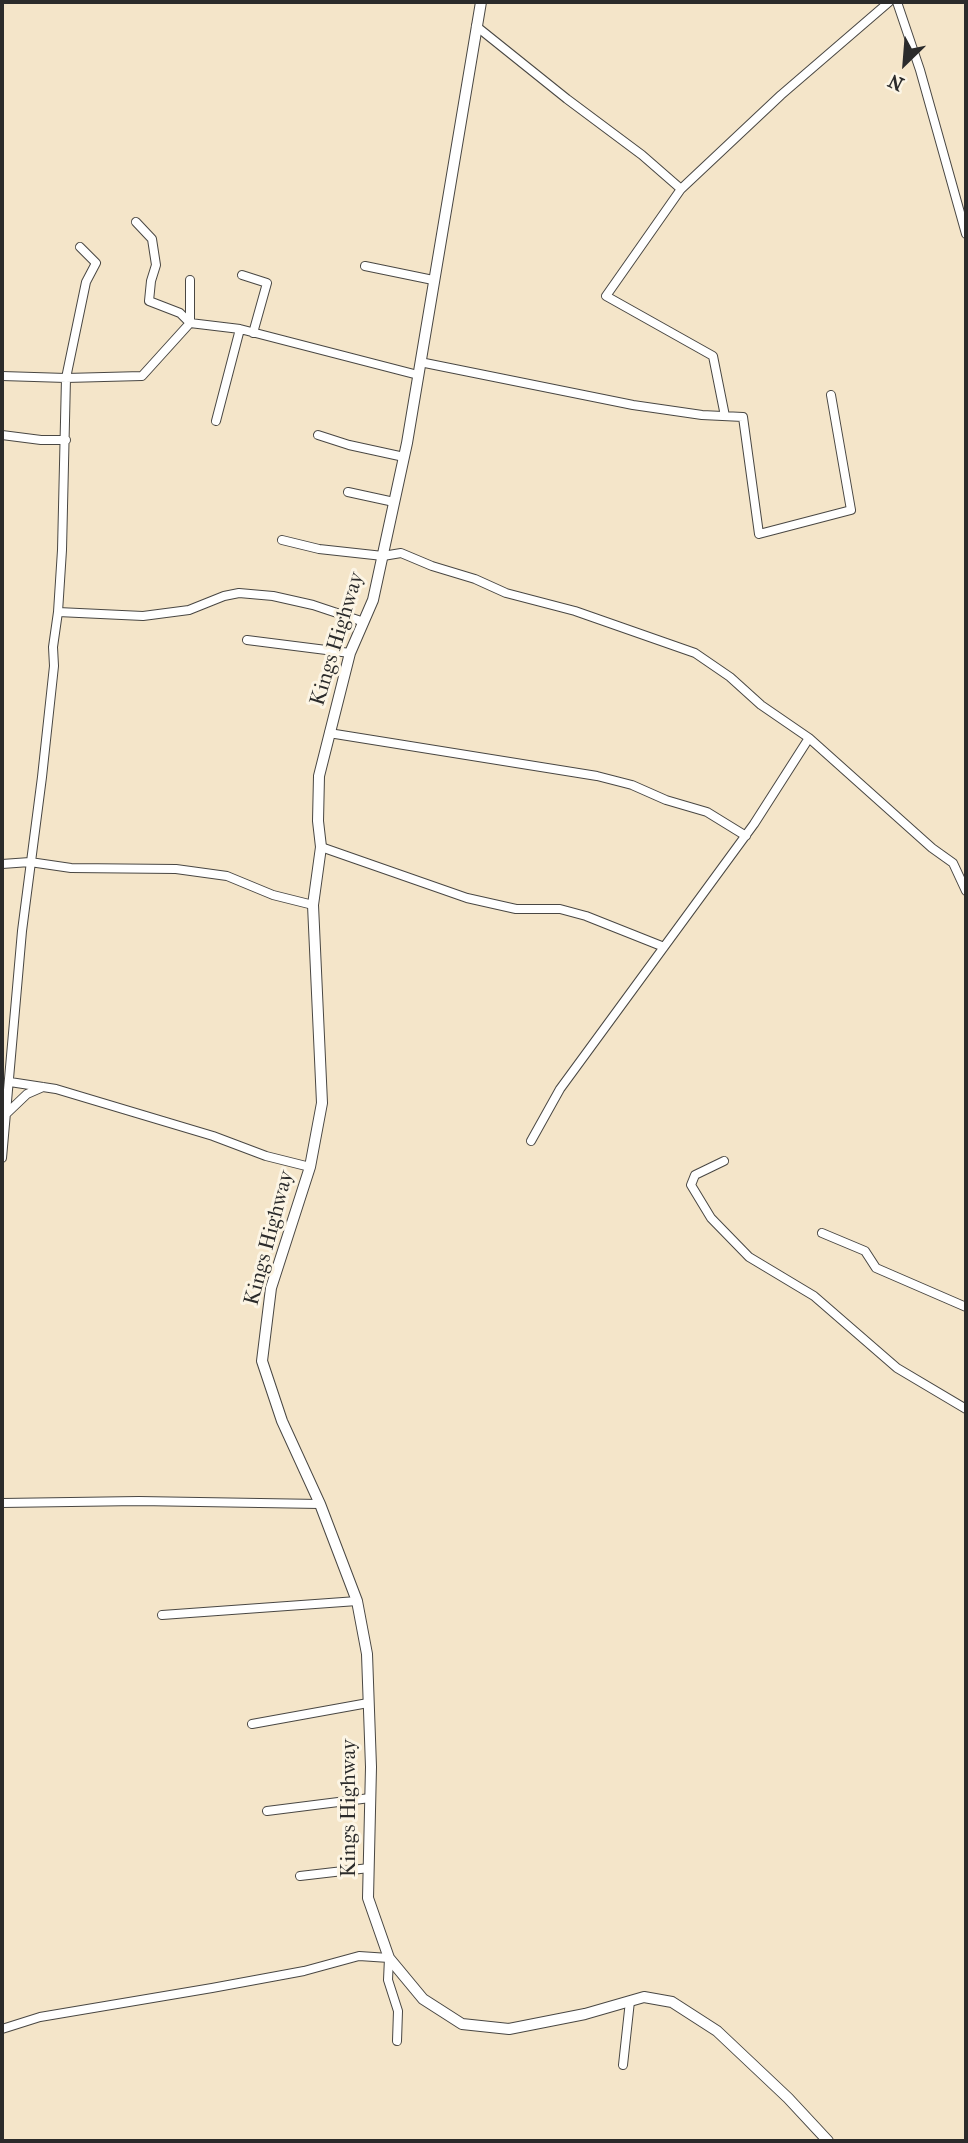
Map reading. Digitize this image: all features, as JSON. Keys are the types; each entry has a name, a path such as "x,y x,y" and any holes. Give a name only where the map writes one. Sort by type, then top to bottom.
{"street":[{"name":"Kings Highway","path":"481,2 404,457 373,600 350,653 319,776 317,821 321,847 313,905 322,1103 310,1167 271,1288 262,1362 282,1421 320,1504 357,1601 367,1654 370,1798 368,1898 389,1958 423,1999 463,2024 509,2029 585,2014 644,1997 672,2002 717,2031 788,2098 828,2141"},
{"path":"724,416 713,356 606,296 681,189 781,95 889,2"},
{"path":"897,2 920,70 966,234"},
{"path":"477,26 642,155 681,189"},
{"path":"136,222 152,239 156,265 149,301 180,313 190,323 240,330 418,375"},
{"path":"2,1158 30,862 43,777 58,612 66,440 66,378 86,282 96,263 80,247"},
{"path":"365,266 433,280"},
{"path":"242,275 267,283 253,333"},
{"path":"2,376 142,376 190,323 190,280"},
{"path":"216,421 240,330"},
{"path":"420,362 633,405 743,417 760,534 851,510 831,395"},
{"path":"2,435 66,440"},
{"path":"318,435 404,457"},
{"path":"348,492 394,502"},
{"path":"282,540 320,549 383,556 401,553 506,593 575,611 695,653 730,677 761,705 809,738 932,848 953,863 966,891"},
{"path":"58,612 143,616 189,610 239,593 273,596 313,605 364,622"},
{"path":"247,640 350,653"},
{"path":"329,733 597,776 632,785 666,800 706,812 746,836"},
{"path":"531,1141 560,1089 746,836 809,738"},
{"path":"321,847 467,898 516,909 560,909 586,916 664,947"},
{"path":"2,863 30,862 71,868 176,869 227,876 273,895 313,905"},
{"path":"10,1082 43,1087 123,1108 266,1156 310,1167"},
{"path":"5,1115 27,1094 43,1087"},
{"path":"724,1161 695,1175 691,1185 711,1218 749,1257 814,1296 876,1347 897,1368 966,1407"},
{"path":"822,1233 865,1251 876,1268 966,1307"},
{"path":"2,1503 320,1504"},
{"path":"162,1615 357,1601"},
{"path":"252,1724 368,1703"},
{"path":"267,1811 370,1798"},
{"path":"300,1876 369,1868"},
{"path":"2,2029 40,2017 304,1971 359,1956 389,1958 388,1980 398,2011 397,2040"},
{"path":"623,2065 630,2001"}]}
